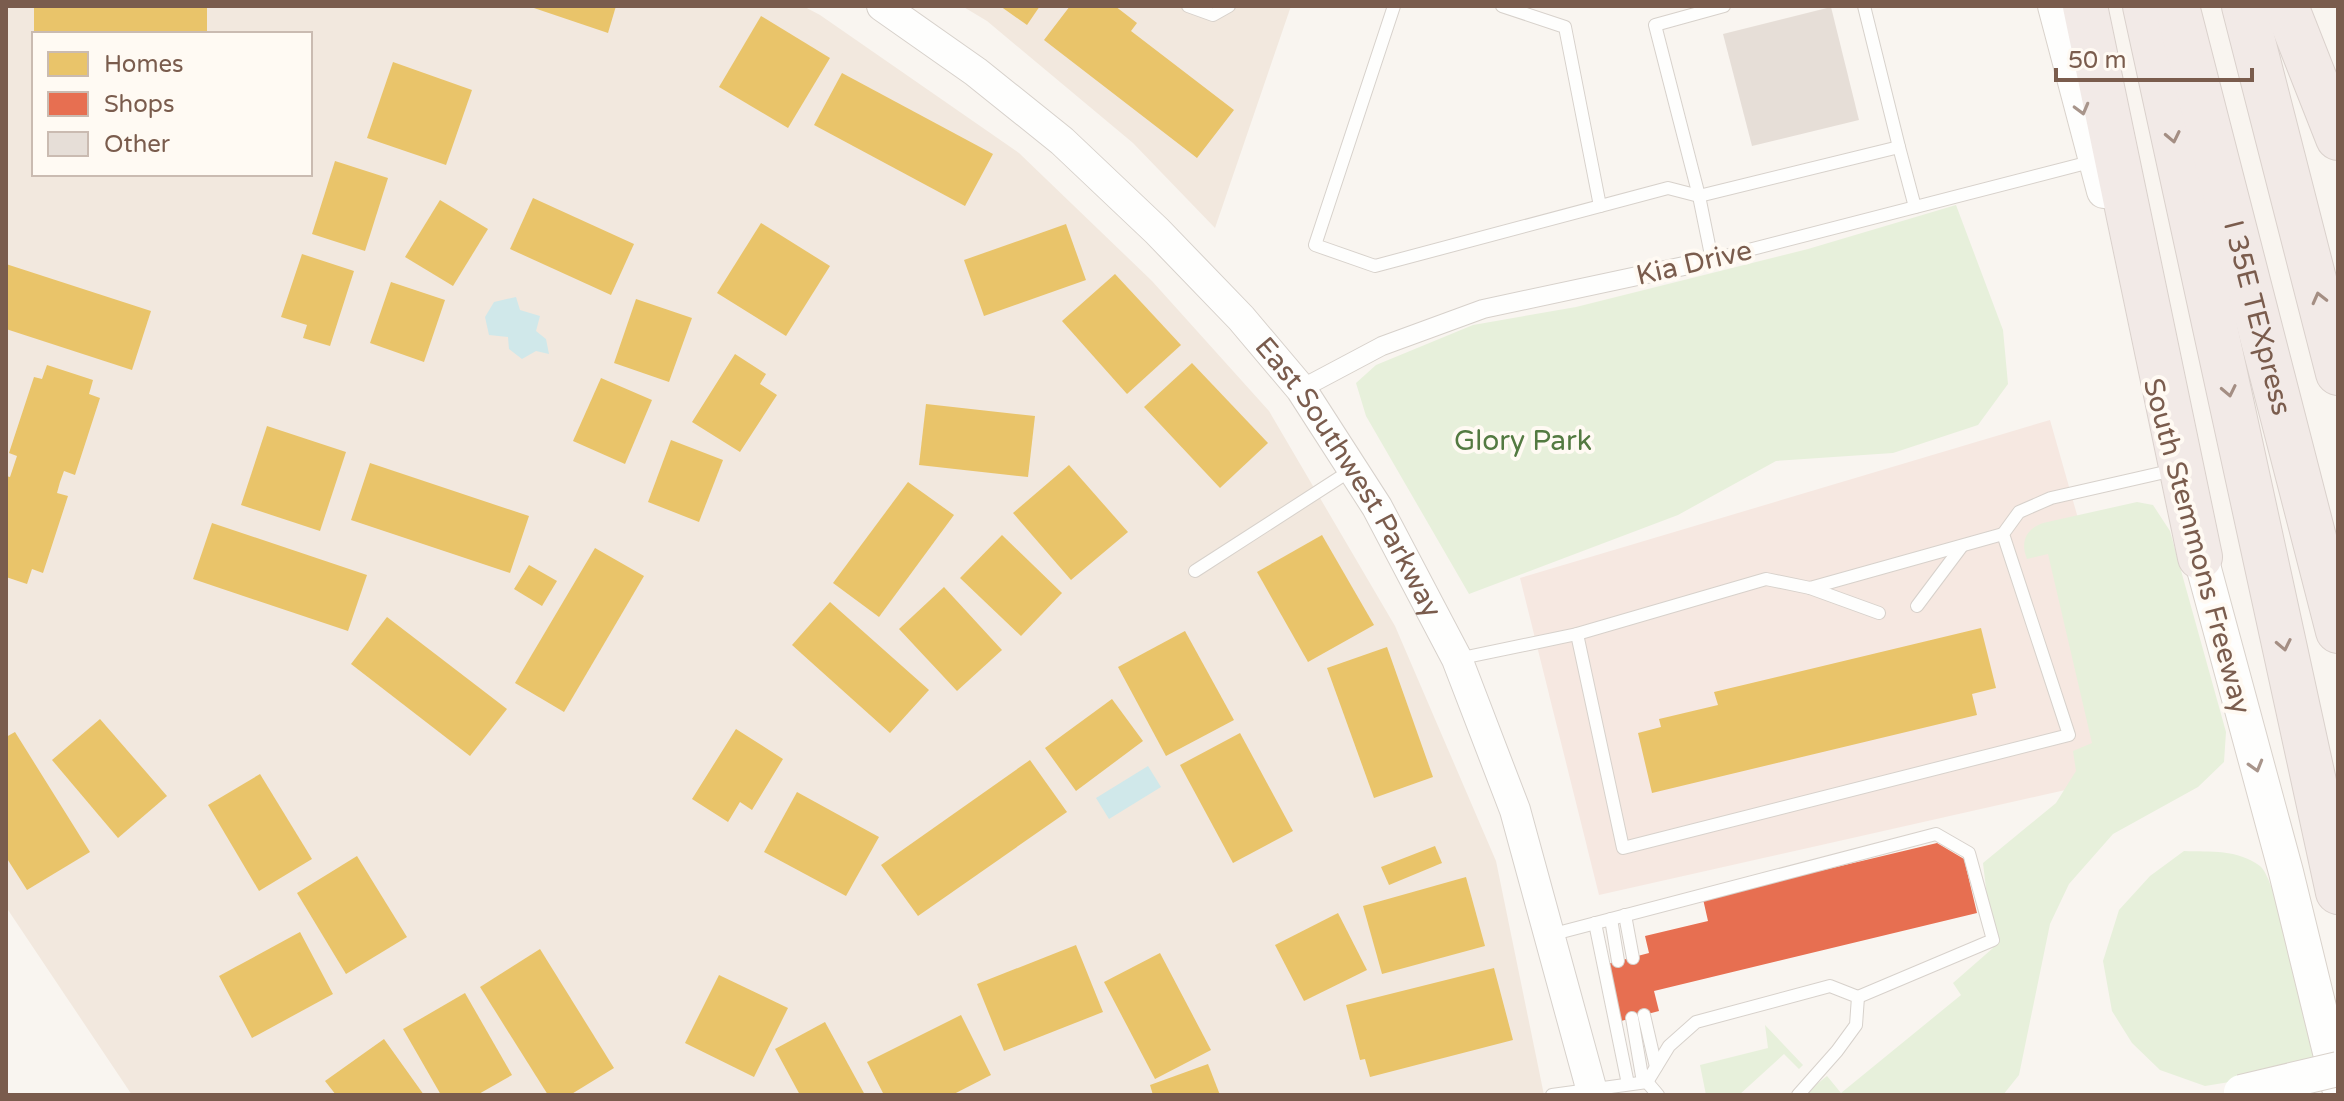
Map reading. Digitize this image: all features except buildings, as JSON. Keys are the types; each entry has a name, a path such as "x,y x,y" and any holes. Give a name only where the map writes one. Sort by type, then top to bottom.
{"highway":[{"path":"2085,6 2200,557"},
{"name":"South Stemmons Freeway","path":"2145,6 2338,892"},
{"name":"I 35E TEXpress","path":"2177,6 2338,631"},
{"path":"2244,6 2338,373"},
{"path":"2286,6 2338,138"}],"main road":[{"name":"South Stemmons Freeway","path":"2055,6 2286,872 2338,1085"},
{"path":"2235,1094 2338,1069"}],"street":[{"name":"East Southwest Parkway","path":"882,6 976,72 1062,141 1157,231 1230,307 1301,389 1377,507 1457,659 1515,810 1592,1092"},
{"name":"Kia Drive","path":"1301,389 1382,346 1483,309 1705,261"}],"lane":[{"path":"1188,6 1213,15 1229,6"},
{"path":"1394,6 1315,245 1375,266 1668,188 1699,196 1899,147"},
{"path":"1502,6 1565,27 1600,206"},
{"path":"1705,261 1699,196 1655,25 1724,6"},
{"path":"1864,6 1915,207"},
{"name":"Kia Drive","path":"1705,261 2096,161"},
{"path":"1195,571 1353,469"},
{"path":"1810,588 2003,534 2019,512 2051,498 2177,469"},
{"path":"1577,634 1623,848 2069,735 2003,534"},
{"path":"1917,606 1962,546"},
{"path":"1457,659 1577,634 1766,579 1810,588 1879,613"},
{"path":"1550,935 1936,834 1969,853 1993,940 1858,997 1830,986 1696,1022 1669,1046 1645,1082 1592,1092 1552,1095"},
{"path":"1625,915 1633,958"},
{"path":"1611,919 1618,961"},
{"path":"1595,923 1628,1084"},
{"path":"1798,1095 1856,1025 1858,997"},
{"path":"1656,1067 1638,1016 1645,1082 1658,1095"}],"shaded area":[{"path":"6,6 803,6 1019,153 1152,281 1269,411 1395,626 1496,861 1544,1095 132,1095 6,907"},
{"path":"962,6 1291,6 1215,228 1133,143 987,21"},
{"path":"2050,420 2150,771 1599,895 1520,578"}],"green space":[{"name":"Glory Park","path":"1956,205 2003,330 2008,384 1978,425 1893,453 1776,461 1678,515 1469,594 1366,416 1356,383 1376,365 1473,325 1576,307 1808,249"},
{"path":"2137,502 2153,505 2170,531 2226,732 2224,762 2198,787 2113,834 2069,884 2050,924 2019,1075 2003,1095 1808,1095 1807,1092 1827,1076 1841,1093 1961,995 1953,983 1993,948 1983,863 2056,803 2076,771 2073,751 2092,743 2048,554 2027,559 2024,547 2026,537 2043,523"},
{"path":"2184,851 2224,852 2242,857 2260,866 2267,877 2284,925 2316,1059 2254,1078 2205,1086 2160,1070 2132,1043 2112,1011 2103,961 2119,910 2150,876"},
{"path":"1765,1025 1803,1065 1799,1069 1784,1054 1739,1095 1706,1095 1700,1065 1768,1048"}],"water":[{"path":"516,297 520,310 540,316 536,331 546,339 549,354 536,351 522,359 509,349 508,337 489,335 485,317 494,302"},
{"path":"1148,766 1161,787 1109,819 1096,798"}]}
